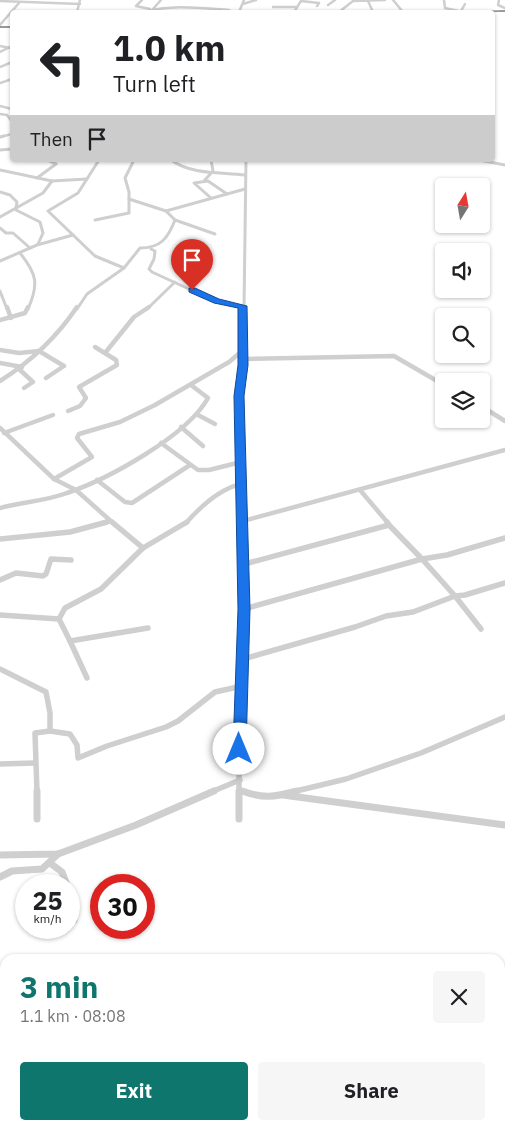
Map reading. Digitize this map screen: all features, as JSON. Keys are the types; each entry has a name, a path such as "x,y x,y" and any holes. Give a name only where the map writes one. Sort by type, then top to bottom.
{"street":[{"path":"54,4 55,0"},
{"path":"78,10 80,0"},
{"path":"142,0 136,6 146,10"},
{"path":"150,10 161,0"},
{"path":"244,2 256,0"},
{"path":"328,5 335,0"},
{"path":"346,0 385,0"},
{"path":"393,0 401,10"},
{"path":"444,0 445,8 454,10"},
{"path":"499,0 498,5 505,9"},
{"path":"0,1 80,4"},
{"path":"295,10 301,1 318,3 317,6"},
{"path":"342,10 355,1"},
{"path":"368,1 371,10"},
{"path":"463,10 465,4"},
{"path":"273,7 296,7"},
{"path":"167,10 203,8 229,10"},
{"path":"0,26 10,15"},
{"path":"7,115 10,111"},
{"path":"0,114 7,115 10,119"},
{"path":"37,178 56,164 52,162"},
{"path":"98,162 78,193 48,211 100,260 124,268"},
{"path":"95,220 128,214 129,199 126,178 133,162"},
{"path":"174,162 180,166 245,175"},
{"path":"212,162 214,171"},
{"path":"239,819 239,709 242,686 244,609 239,396 243,359 242,306 245,282 243,251 246,162"},
{"path":"489,162 505,165"},
{"path":"0,170 52,180 87,179"},
{"path":"211,198 194,183 204,181 214,171"},
{"path":"0,218 43,193 52,180"},
{"path":"204,181 227,194"},
{"path":"166,212 245,189"},
{"path":"0,192 10,195 17,202 16,209"},
{"path":"129,199 166,212 174,220 215,234"},
{"path":"16,209 40,222 43,233 37,245"},
{"path":"0,381 20,368 39,351 67,322 87,294 124,268 140,248 151,249 161,245 168,236 174,220"},
{"path":"0,228 6,233 13,233 30,248"},
{"path":"0,261 37,245 73,236"},
{"path":"151,249 156,254 149,270 217,302 242,306"},
{"path":"0,320 19,316 27,311 36,279 35,274 20,253"},
{"path":"105,353 134,317 156,302 175,282"},
{"path":"0,291 11,318"},
{"path":"68,411 80,406 86,398 79,387 117,365 116,360 95,348"},
{"path":"0,350 19,353 39,351 64,366 46,378"},
{"path":"54,479 92,457 77,438 79,434 120,422 229,362 242,351"},
{"path":"243,359 394,356 435,380"},
{"path":"0,363 20,368 33,382 24,388"},
{"path":"0,508 46,499 76,490 97,480 161,442 198,415 203,409 208,398 191,384"},
{"path":"490,412 505,421"},
{"path":"4,432 53,415"},
{"path":"198,415 215,424"},
{"path":"181,427 203,446"},
{"path":"0,428 54,479 76,490 143,548"},
{"path":"161,442 198,470 205,471 228,463 240,462"},
{"path":"243,521 505,450"},
{"path":"97,480 125,502 132,503 190,465"},
{"path":"87,678 60,619 65,608 101,589 143,548 185,525 195,513 227,487 241,484"},
{"path":"360,490 389,525 456,596 481,629"},
{"path":"0,539 52,536 90,528 110,521"},
{"path":"242,565 297,552 389,525"},
{"path":"244,609 422,559 447,555 505,538"},
{"path":"0,580 6,575 18,572 43,576 46,574 51,559 72,560"},
{"path":"243,659 355,628 386,616 412,612 456,596 465,596 505,583"},
{"path":"0,615 60,619"},
{"path":"70,642 148,628"},
{"path":"0,669 46,692 50,713 50,731"},
{"path":"37,819 38,779 35,763 35,733 50,731 70,734 77,740 80,751 78,758 107,746 166,727 178,721 215,692 242,686"},
{"path":"239,790 259,797 280,795 346,779 420,753 505,717"},
{"path":"0,764 35,763"},
{"path":"0,856 58,854 136,825 240,780"},
{"path":"280,795 505,825"},
{"path":"0,877 13,869 38,870 50,863 58,854"},
{"path":"50,863 59,868 64,874"}],"route":[{"path":"192,290 217,302 242,306 243,365 239,396 244,609 239,749"}]}
